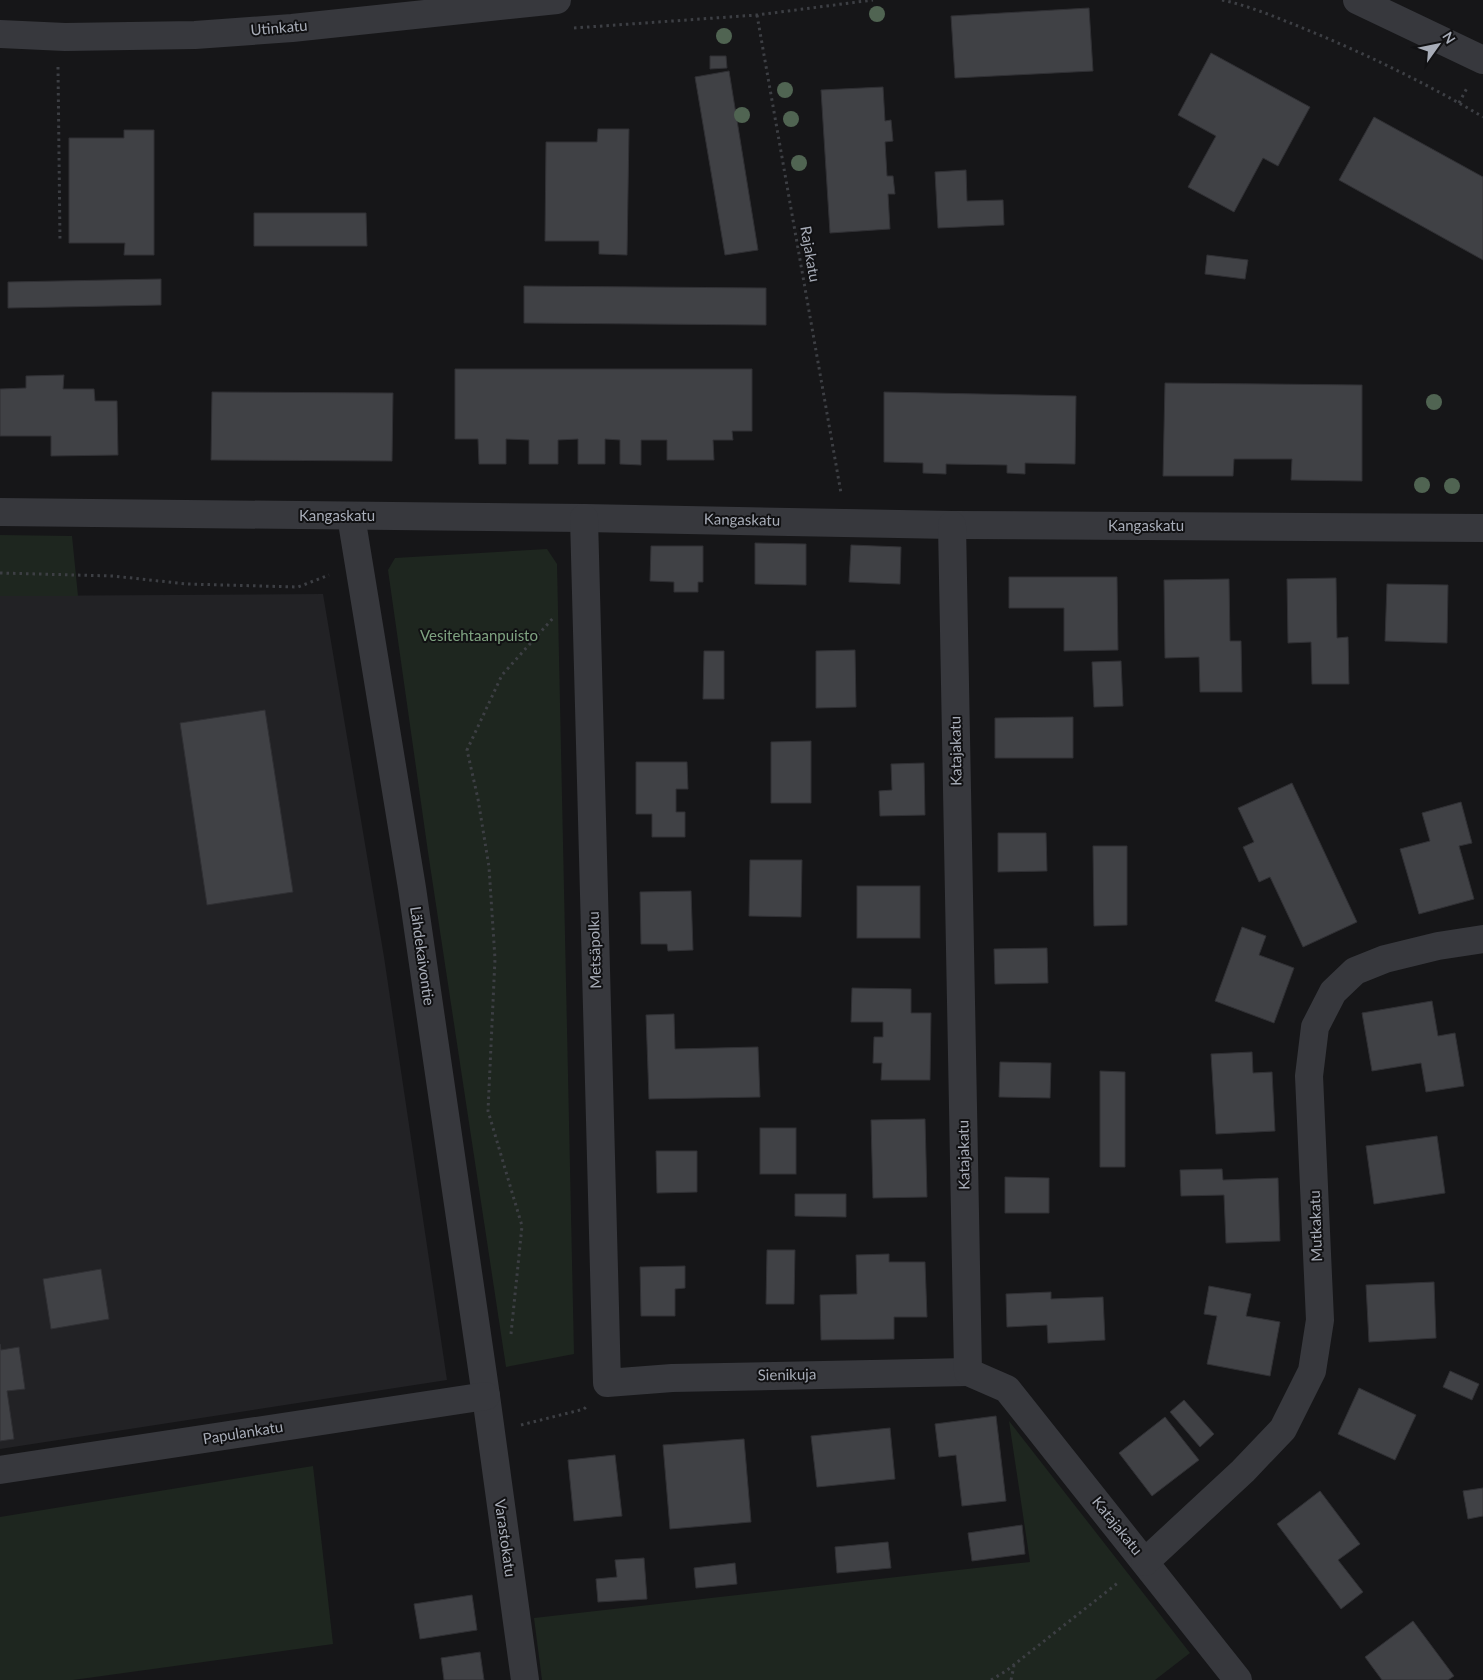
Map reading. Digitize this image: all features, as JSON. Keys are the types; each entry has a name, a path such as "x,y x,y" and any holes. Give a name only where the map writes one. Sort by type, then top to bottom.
{"street":[{"name":"Utinkatu","path":"0,34 65,37 195,35 292,28 557,0"},
{"path":"1357,0 1483,60"},
{"name":"Kangaskatu","path":"0,512 584,518 952,525 1483,528"},
{"name":"Lähdekaivontie","path":"351,516 412,888 486,1396"},
{"name":"Metsäpolku","path":"584,518 607,1383"},
{"name":"Katajakatu","path":"952,525 968,1372 1007,1389 1238,1680"},
{"name":"Mutkakatu","path":"1145,1562 1243,1471 1283,1429 1312,1371 1320,1320 1309,1076 1315,1027 1333,992 1355,971 1385,959 1438,946 1483,939"},
{"name":"Sienikuja","path":"607,1383 672,1378 968,1372"},
{"name":"Papulankatu","path":"0,1470 486,1396"},
{"name":"Varastokatu","path":"486,1396 525,1680"}],"path":[{"path":"1222,0 1338,42 1391,67 1483,117"},
{"name":"Rajakatu","path":"757,16 842,496"},
{"path":"58,63 60,242"},
{"path":"0,573 113,576 187,584 298,587 330,575"},
{"path":"511,1338 522,1226 488,1111 494,950 489,867 478,799 467,750 502,675 558,612 586,600"},
{"path":"518,1426 584,1409 607,1383"},
{"path":"991,1680 1014,1665 1145,1562"},
{"path":"1011,1680 1014,1665"}],"shaded area":[{"path":"323,594 384,957 447,1380 0,1449 0,596"}],"green space":[{"path":"0,535 72,536 78,596 0,596"},
{"name":"Vesitehtaanpuisto","path":"547,549 557,564 574,1354 506,1367 428,852 388,570 395,558"},
{"path":"1009,1421 1190,1653 1155,1680 542,1680 534,1618 1030,1562"},
{"path":"313,1466 333,1644 73,1680 0,1680 0,1517"}],"building":[{"path":"1089,8 1093,71 955,78 951,16"},
{"path":"1211,53 1310,107 1278,166 1263,158 1234,212 1188,187 1216,136 1178,115"},
{"path":"710,56 726,56 727,68 710,69"},
{"path":"729,71 758,250 725,255 695,77"},
{"path":"883,87 885,121 891,120 893,141 885,142 887,176 893,176 895,194 888,194 890,229 830,233 821,90"},
{"path":"1374,117 1483,177 1483,260 1339,180"},
{"path":"598,129 629,129 627,255 599,254 599,241 545,241 546,142 597,142"},
{"path":"124,130 154,130 154,255 124,255 125,243 69,243 69,138 124,138"},
{"path":"966,170 967,201 1003,200 1004,225 938,228 935,172"},
{"path":"254,213 366,213 367,246 254,246"},
{"path":"1207,255 1248,260 1245,279 1205,274"},
{"path":"161,279 161,305 8,308 8,282"},
{"path":"524,286 766,288 766,325 524,323"},
{"path":"455,369 752,369 752,431 732,431 733,440 713,440 714,460 667,460 667,440 641,440 641,465 620,464 620,440 605,439 605,464 578,464 578,439 558,440 558,464 529,464 529,440 506,439 506,464 479,464 478,439 455,439"},
{"path":"64,375 63,389 94,389 95,401 117,401 118,455 51,456 51,436 0,436 0,389 26,388 26,376"},
{"path":"1165,383 1362,385 1362,481 1291,480 1292,459 1234,459 1233,476 1163,476"},
{"path":"212,392 393,393 392,461 211,460"},
{"path":"884,392 1076,396 1075,464 1025,463 1025,474 1007,473 1007,465 946,464 946,474 923,473 923,463 884,462"},
{"path":"755,543 806,544 806,585 755,584"},
{"path":"851,545 901,547 900,584 849,582"},
{"path":"651,546 703,546 703,582 698,582 698,592 674,592 674,582 650,581"},
{"path":"1009,577 1117,577 1118,650 1064,651 1064,608 1009,608"},
{"path":"1336,578 1337,638 1348,637 1349,684 1312,684 1311,642 1288,643 1287,579"},
{"path":"1229,579 1230,641 1241,641 1242,692 1200,692 1199,657 1165,658 1164,580"},
{"path":"1387,584 1448,585 1447,643 1385,641"},
{"path":"855,650 856,707 816,708 816,651"},
{"path":"704,651 724,651 724,699 703,699"},
{"path":"1121,661 1123,706 1094,707 1092,662"},
{"path":"265,710 293,892 207,905 180,723"},
{"path":"1073,717 1073,758 995,758 995,718"},
{"path":"811,741 811,803 771,803 771,742"},
{"path":"636,762 687,762 688,789 676,789 676,812 685,812 685,837 652,837 652,814 636,814"},
{"path":"924,763 925,815 880,816 879,791 892,790 891,764"},
{"path":"1292,783 1357,922 1303,947 1270,877 1259,882 1243,847 1254,842 1238,808"},
{"path":"1461,802 1472,843 1459,846 1474,899 1419,914 1400,849 1430,841 1422,813"},
{"path":"998,833 1046,833 1047,871 998,872"},
{"path":"1093,846 1127,846 1127,925 1094,926"},
{"path":"750,860 802,860 801,917 749,916"},
{"path":"857,886 920,886 920,938 857,938"},
{"path":"691,891 693,950 668,951 667,944 641,944 640,892"},
{"path":"1242,927 1266,936 1259,955 1294,968 1274,1023 1215,1001"},
{"path":"1047,948 1048,983 995,984 994,949"},
{"path":"852,988 911,989 911,1013 931,1013 930,1080 881,1080 882,1063 873,1063 874,1037 883,1037 883,1022 851,1022"},
{"path":"1432,1001 1438,1036 1455,1033 1464,1086 1426,1092 1421,1063 1372,1071 1362,1013"},
{"path":"674,1014 675,1049 758,1047 760,1097 649,1099 646,1015"},
{"path":"1252,1052 1253,1073 1272,1072 1275,1131 1216,1134 1211,1054"},
{"path":"1000,1062 1051,1063 1050,1098 999,1097"},
{"path":"1100,1071 1125,1072 1125,1167 1100,1167"},
{"path":"925,1119 927,1197 873,1198 871,1120"},
{"path":"760,1128 796,1128 796,1174 760,1174"},
{"path":"1437,1136 1445,1193 1374,1204 1366,1146"},
{"path":"656,1151 697,1151 697,1192 657,1193"},
{"path":"1222,1169 1223,1180 1278,1178 1280,1241 1226,1243 1224,1195 1181,1196 1180,1170"},
{"path":"1005,1177 1049,1178 1049,1213 1005,1213"},
{"path":"795,1194 846,1194 846,1217 795,1216"},
{"path":"767,1250 795,1250 794,1304 766,1304"},
{"path":"889,1254 889,1262 925,1262 927,1317 894,1317 894,1339 821,1340 820,1295 857,1294 856,1255"},
{"path":"685,1266 685,1288 675,1289 675,1316 641,1316 640,1267"},
{"path":"101,1269 109,1319 51,1329 43,1279"},
{"path":"1434,1282 1436,1338 1369,1342 1366,1285"},
{"path":"1209,1286 1251,1294 1246,1316 1280,1322 1270,1376 1207,1364 1217,1316 1204,1314"},
{"path":"1051,1292 1051,1299 1103,1297 1105,1340 1048,1343 1047,1325 1007,1327 1006,1294"},
{"path":"0,1344 1,1350 19,1347 25,1389 7,1391 14,1439 0,1441"},
{"path":"1450,1371 1479,1384 1472,1400 1443,1387"},
{"path":"1359,1388 1416,1415 1395,1460 1338,1434"},
{"path":"1184,1400 1214,1434 1200,1447 1170,1412"},
{"path":"996,1416 1006,1501 962,1506 956,1455 939,1457 935,1424"},
{"path":"1165,1417 1199,1460 1152,1496 1119,1453"},
{"path":"890,1428 895,1479 817,1487 811,1436"},
{"path":"744,1439 751,1522 670,1529 663,1445"},
{"path":"615,1455 622,1516 574,1521 568,1460"},
{"path":"1483,1488 1483,1516 1468,1519 1463,1491"},
{"path":"1320,1491 1360,1544 1338,1560 1363,1592 1341,1609 1277,1524"},
{"path":"1022,1525 1025,1554 972,1561 968,1533"},
{"path":"888,1542 891,1568 837,1573 835,1547"},
{"path":"644,1558 647,1599 598,1602 596,1579 617,1577 615,1560"},
{"path":"735,1563 737,1584 696,1588 694,1568"},
{"path":"472,1595 477,1630 420,1639 414,1604"},
{"path":"1413,1621 1454,1676 1448,1680 1382,1680 1365,1657"},
{"path":"480,1652 484,1680 444,1680 441,1658"}]}
